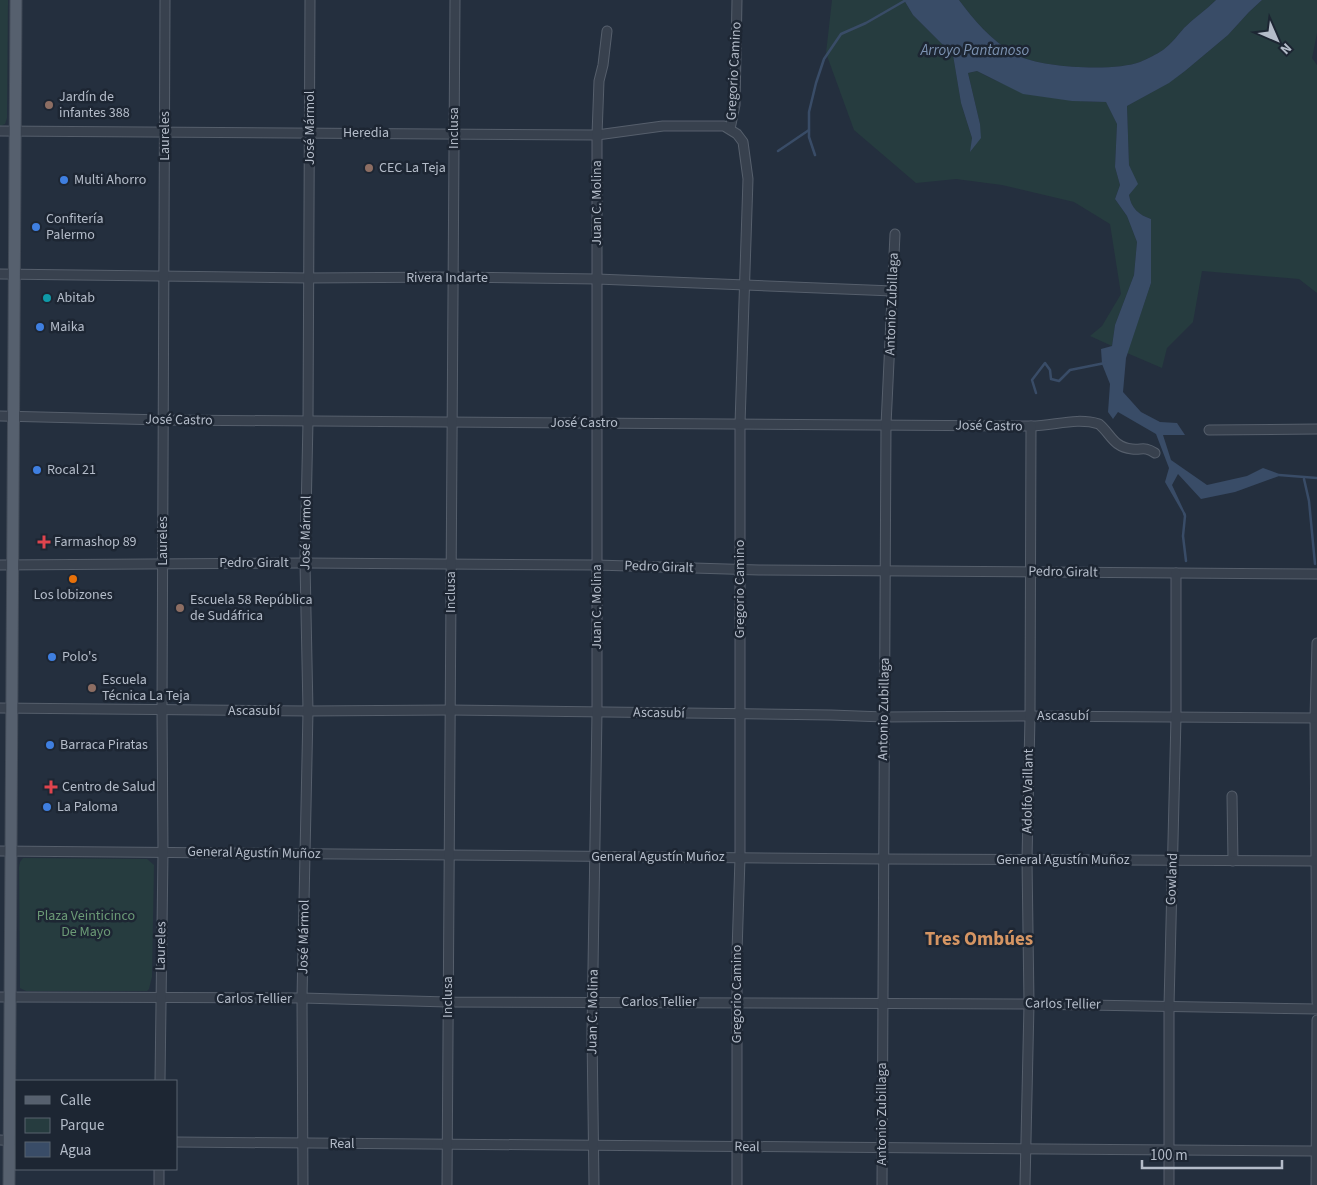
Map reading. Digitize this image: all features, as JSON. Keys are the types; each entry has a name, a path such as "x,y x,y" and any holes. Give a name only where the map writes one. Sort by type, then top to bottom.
{"main road":[{"path":"8,1185 5,997 5,708 6,565 15,416 16,0"}],"street":[{"name":"Laureles","path":"160,1080 163,852 165,0"},
{"name":"José Mármol","path":"303,1185 302,998 308,711 304,563 308,421 310,0"},
{"name":"Inclusa","path":"447,1185 455,0"},
{"name":"Gregorio Camino","path":"737,0 735,105 730,129 741,138 745,146 748,179 740,424 740,858 737,952 737,1185"},
{"name":"Juan C. Molina","path":"594,1185 592,1033 597,712 597,135 599,81 607,31"},
{"name":"Heredia","path":"0,131 597,135 663,126 724,126 730,129"},
{"name":"Antonio Zubillaga","path":"882,1185 886,425 895,234"},
{"name":"Rivera Indarte","path":"0,274 597,279 893,291"},
{"name":"José Castro","path":"0,416 164,420 1031,426 1059,422 1093,422 1099,424 1112,441 1132,449 1144,448 1155,453"},
{"name":"Adolfo Vaillant","path":"1024,1185 1029,1004 1027,860 1030,716 1031,426"},
{"path":"1208,430 1317,429"},
{"name":"Pedro Giralt","path":"6,565 451,564 741,569 1317,574"},
{"name":"Gowland","path":"1169,1185 1169,1006 1176,717 1176,573"},
{"path":"1317,643 1317,1002"},
{"name":"Ascasubí","path":"5,708 308,711 450,710 884,717 1316,718"},
{"path":"1232,796 1233,861"},
{"name":"General Agustín Muñoz","path":"5,851 1317,862"},
{"name":"Carlos Tellier","path":"5,997 302,998 448,1002 1029,1004 1317,1009"},
{"path":"1316,1185 1317,1020"},
{"name":"Real","path":"178,1142 1317,1151"},
{"path":"159,1170 159,1185"}],"green space":[{"path":"0,0 8,0 8,2 7,118 5,124 0,126"},
{"path":"832,0 904,0 913,15 953,55 961,103 972,138 971,151 980,124 968,73 977,71 1007,85 1039,95 1089,102 1106,102 1117,124 1115,167 1120,185 1115,199 1127,216 1137,242 1134,275 1115,325 1112,346 1090,336 1102,326 1121,294 1110,224 1074,202 1002,185 956,179 916,183 854,130 826,53"},
{"path":"959,0 1216,0 1188,24 1169,45 1158,53 1140,62 1128,65 1094,68 1039,62 1013,53 983,29"},
{"path":"1262,0 1317,0 1317,33 1312,58 1317,65 1317,293 1299,279 1202,271 1193,322 1167,348 1162,368 1127,353 1151,283 1151,219 1136,210 1129,195 1137,184 1129,165 1127,106 1185,71 1228,35"},
{"name":"Plaza Veinticinco De Mayo","path":"23,858 147,859 154,865 152,977 147,991 26,991 20,988 19,867"}],"water":[{"name":"Arroyo Pantanoso","path":"904,0 959,0 983,29 1013,53 1039,62 1094,68 1128,65 1140,62 1158,53 1169,45 1188,24 1216,0 1262,0 1228,35 1185,71 1169,83 1127,106 1129,165 1138,184 1129,195 1136,210 1151,219 1151,283 1126,358 1123,392 1141,412 1160,422 1177,423 1185,435 1163,435 1171,460 1207,485 1247,476 1263,468 1282,475 1235,492 1201,499 1178,474 1172,485 1186,515 1184,515 1165,482 1169,468 1156,434 1118,412 1113,419 1108,412 1110,384 1102,364 1101,349 1112,346 1115,325 1134,275 1137,242 1127,216 1115,199 1120,185 1115,167 1117,124 1106,102 1072,101 1023,94 977,71 968,73 980,124 981,138 970,152 972,138 961,103 953,55 913,15"}],"waterway":[{"path":"815,155 809,137 809,112 824,59 841,34 866,23 906,0"},
{"path":"778,151 809,130"},
{"path":"1036,393 1032,380 1045,363 1050,370 1051,379 1059,381 1070,370 1105,363"},
{"path":"1279,475 1317,478"},
{"path":"1304,479 1309,501 1315,564"},
{"path":"1184,513 1183,536 1186,561"}],"place":[{"name":"Jardín de infantes 388","path":"49,105"},
{"name":"CEC La Teja","path":"369,168"},
{"name":"Multi Ahorro","path":"64,180"},
{"name":"Confitería Palermo","path":"36,227"},
{"name":"Abitab","path":"47,298"},
{"name":"Maika","path":"40,327"},
{"name":"Rocal 21","path":"37,470"},
{"name":"Farmashop 89","path":"44,542"},
{"name":"Los lobizones","path":"73,579"},
{"name":"Escuela 58 República de Sudáfrica","path":"180,608"},
{"name":"Polo's","path":"52,657"},
{"name":"Escuela Técnica La Teja","path":"92,688"},
{"name":"Barraca Piratas","path":"50,745"},
{"name":"Centro de Salud","path":"51,787"},
{"name":"La Paloma","path":"47,807"}],"district":[{"name":"Tres Ombúes","path":"979,939"}]}
